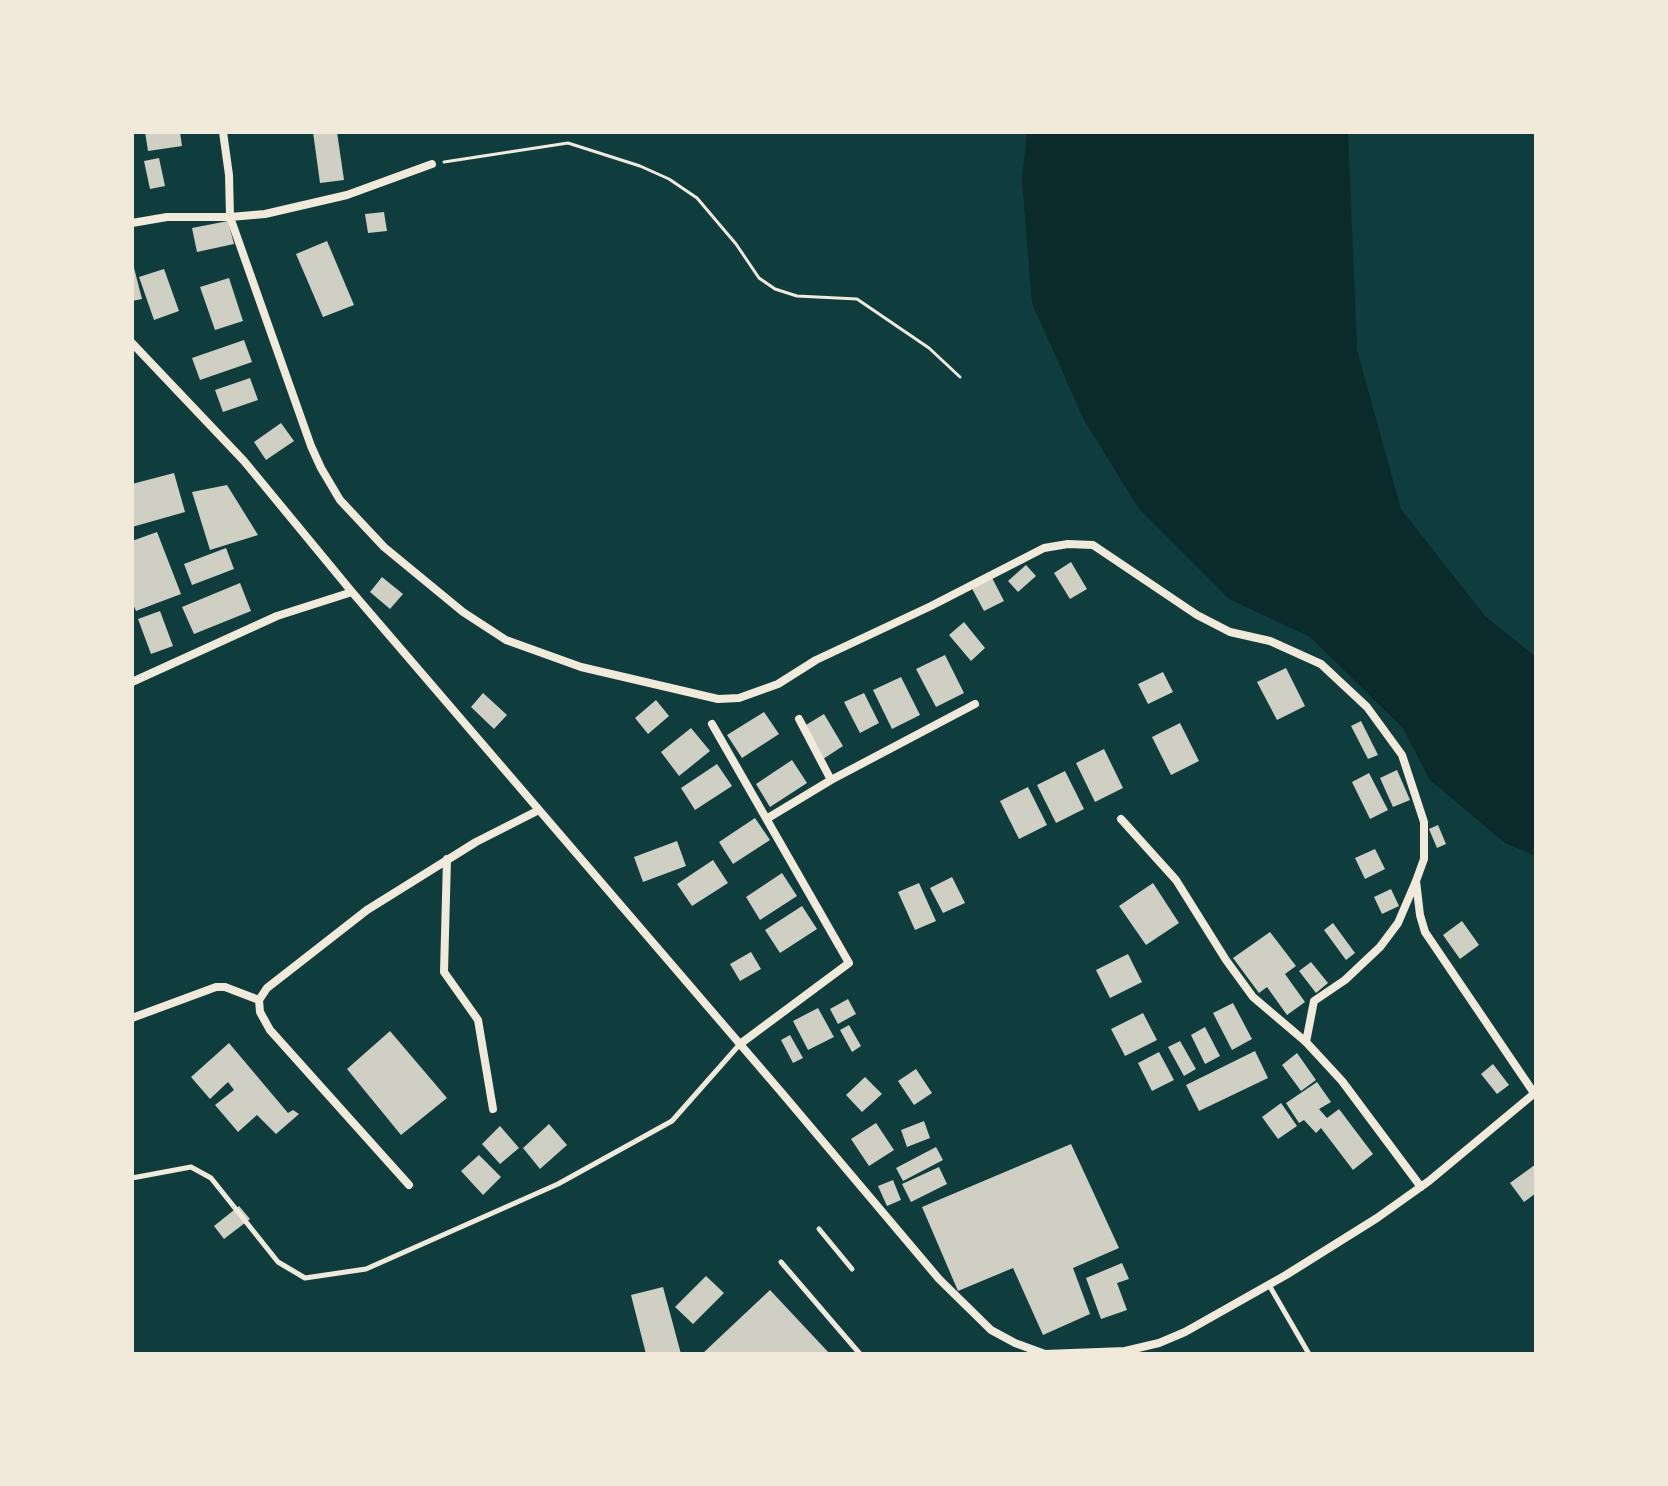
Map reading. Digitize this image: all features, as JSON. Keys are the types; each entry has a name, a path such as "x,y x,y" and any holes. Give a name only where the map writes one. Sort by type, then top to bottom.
{"street":[{"path":"223,132 229,175 230,217 311,446 340,500 384,547 463,612 506,640 581,667 669,690 718,699 739,698 778,684 816,660 1044,548 1068,544 1093,545 1197,615 1230,632 1270,641 1321,664 1358,697 1402,755 1424,822 1426,844 1424,859 1398,923 1380,947 1345,980 1314,1001 1306,1042"},
{"path":"132,223 167,217 265,214 347,195 432,164"},
{"path":"132,343 244,461 352,592 939,1279 991,1330 1021,1350 1074,1354 1125,1351 1159,1343 1269,1285 1377,1218 1421,1187 1535,1093 1425,932 1416,881"},
{"path":"132,682 277,616 352,592"},
{"path":"768,818 831,780 975,704"},
{"path":"799,719 831,780"},
{"path":"712,724 849,963 740,1044"},
{"path":"409,1185 270,1030 260,1012 259,1000 267,988 336,932 447,859 539,810"},
{"path":"1121,819 1176,880 1253,997 1306,1042 1356,1097 1421,1187"},
{"path":"447,859 444,972 478,1020 493,1109"},
{"path":"132,1018 216,987 225,987 259,1000"},
{"path":"1159,1343 1163,1354"}],"lane":[{"path":"132,1178 191,1167 211,1178 278,1262 305,1278 366,1269 558,1184 672,1121 740,1044"},
{"path":"819,1229 852,1269"},
{"path":"781,1262 860,1354"},
{"path":"1269,1285 1309,1354"}],"path":[{"path":"432,164 568,143 640,166 669,179 697,198 736,244 759,278 775,289 797,296 857,299 929,348 960,377"}],"water":[{"path":"1027,132 1348,132 1357,350 1401,509 1485,616 1536,657 1536,856 1505,843 1430,780 1402,727 1310,637 1229,599 1139,509 1084,420 1032,303 1022,180"}],"building":[{"path":"145,132 180,132 182,146 148,151"},
{"path":"313,132 337,132 344,180 320,183"},
{"path":"159,158 165,186 150,189 144,161"},
{"path":"384,212 387,231 368,233 365,214"},
{"path":"228,221 234,244 197,252 192,228"},
{"path":"327,241 354,305 323,317 296,254"},
{"path":"132,260 142,299 132,301"},
{"path":"164,269 179,311 154,320 139,277"},
{"path":"229,278 243,321 215,330 200,287"},
{"path":"244,340 252,362 200,380 192,358"},
{"path":"250,378 258,400 223,412 215,390"},
{"path":"281,423 294,441 266,460 254,442"},
{"path":"174,473 185,512 132,527 132,484"},
{"path":"227,485 258,535 210,550 192,492"},
{"path":"157,532 181,594 136,611 132,602 132,541"},
{"path":"226,548 234,569 192,585 184,564"},
{"path":"1071,562 1087,589 1070,599 1054,573"},
{"path":"1026,565 1036,576 1018,592 1008,581"},
{"path":"989,572 1004,601 984,611 969,583"},
{"path":"382,577 403,594 390,609 370,592"},
{"path":"240,583 251,611 194,634 182,607"},
{"path":"160,611 173,646 151,654 138,619"},
{"path":"964,622 985,648 971,661 949,635"},
{"path":"945,655 964,693 936,707 916,669"},
{"path":"1286,668 1305,706 1277,720 1257,682"},
{"path":"1163,672 1173,692 1148,704 1138,684"},
{"path":"901,677 920,715 892,729 873,690"},
{"path":"483,693 507,715 494,729 471,707"},
{"path":"864,693 879,723 860,733 844,702"},
{"path":"656,700 669,716 648,734 635,718"},
{"path":"764,712 779,734 742,758 727,735"},
{"path":"824,714 843,746 820,761 801,728"},
{"path":"1361,721 1378,755 1368,759 1351,726"},
{"path":"1180,723 1199,761 1171,775 1152,737"},
{"path":"691,728 710,751 679,776 661,752"},
{"path":"1104,749 1123,788 1095,802 1076,763"},
{"path":"792,760 807,783 770,807 756,784"},
{"path":"717,764 732,786 695,810 681,788"},
{"path":"1397,770 1410,800 1393,807 1380,778"},
{"path":"1065,771 1084,809 1056,823 1037,785"},
{"path":"1369,773 1388,810 1370,819 1352,782"},
{"path":"1028,787 1047,825 1019,839 1000,801"},
{"path":"755,818 770,840 733,864 719,842"},
{"path":"1438,825 1446,844 1437,848 1429,829"},
{"path":"677,841 686,866 643,882 634,857"},
{"path":"1375,849 1385,869 1365,879 1355,858"},
{"path":"713,860 728,883 692,906 677,884"},
{"path":"782,873 797,896 760,920 746,897"},
{"path":"952,877 965,903 943,913 930,888"},
{"path":"919,883 936,921 915,930 898,892"},
{"path":"1153,883 1179,923 1146,945 1119,906"},
{"path":"1391,889 1399,906 1382,914 1374,897"},
{"path":"802,906 817,929 780,953 765,930"},
{"path":"1462,921 1479,945 1460,959 1443,935"},
{"path":"1333,923 1355,953 1346,960 1324,930"},
{"path":"1270,932 1296,966 1285,974 1305,1002 1287,1015 1267,987 1259,993 1233,958"},
{"path":"751,952 761,969 740,981 730,964"},
{"path":"1128,954 1142,982 1110,998 1096,970"},
{"path":"1311,962 1328,983 1316,993 1299,971"},
{"path":"848,999 856,1014 838,1024 830,1009"},
{"path":"1233,1003 1252,1039 1232,1050 1213,1013"},
{"path":"818,1008 834,1037 808,1050 793,1021"},
{"path":"1143,1013 1157,1040 1125,1056 1111,1029"},
{"path":"849,1025 861,1046 852,1052 840,1030"},
{"path":"1205,1027 1220,1056 1205,1064 1191,1035"},
{"path":"390,1031 447,1098 401,1135 347,1069"},
{"path":"790,1035 803,1058 793,1063 781,1040"},
{"path":"1180,1041 1196,1069 1184,1076 1168,1047"},
{"path":"229,1043 288,1113 293,1110 299,1114 276,1134 257,1115 238,1132 215,1105 234,1090 228,1082 210,1099 191,1077"},
{"path":"1255,1051 1268,1078 1199,1111 1186,1085"},
{"path":"1159,1052 1174,1080 1152,1091 1138,1063"},
{"path":"1297,1053 1316,1080 1301,1091 1282,1065"},
{"path":"1493,1064 1509,1085 1497,1094 1481,1074"},
{"path":"916,1069 932,1093 914,1105 898,1081"},
{"path":"865,1077 882,1094 862,1112 846,1095"},
{"path":"1317,1082 1331,1102 1319,1109 1327,1118 1339,1109 1373,1154 1353,1170 1321,1128 1316,1133 1304,1120 1299,1123 1286,1103"},
{"path":"1281,1103 1297,1126 1278,1139 1262,1117"},
{"path":"924,1121 930,1138 907,1147 901,1130"},
{"path":"876,1123 894,1150 869,1166 851,1139"},
{"path":"549,1124 567,1145 540,1169 523,1148"},
{"path":"500,1126 519,1148 500,1164 482,1144"},
{"path":"1071,1144 1119,1248 1073,1268 1090,1314 1043,1335 1013,1268 958,1291 922,1207"},
{"path":"936,1147 943,1160 903,1181 896,1168"},
{"path":"479,1155 501,1177 483,1195 461,1171"},
{"path":"1536,1164 1536,1193 1524,1202 1510,1183"},
{"path":"939,1167 947,1184 911,1202 902,1184"},
{"path":"893,1180 901,1200 887,1206 878,1186"},
{"path":"239,1206 250,1219 224,1239 214,1226"},
{"path":"1122,1263 1129,1279 1117,1283 1127,1310 1101,1319 1086,1278"},
{"path":"706,1276 724,1293 693,1324 675,1307"},
{"path":"663,1287 681,1354 646,1354 631,1295"},
{"path":"770,1290 830,1354 702,1354"}]}
